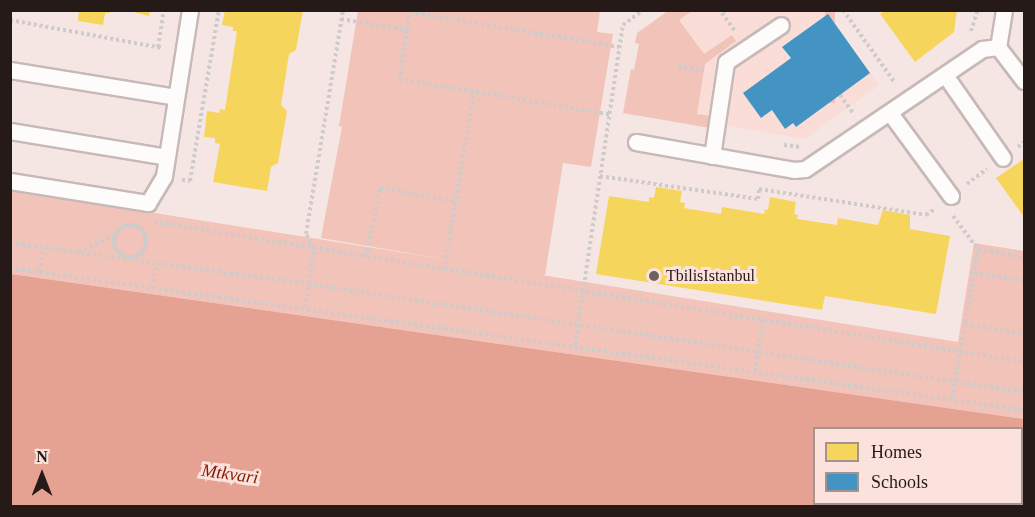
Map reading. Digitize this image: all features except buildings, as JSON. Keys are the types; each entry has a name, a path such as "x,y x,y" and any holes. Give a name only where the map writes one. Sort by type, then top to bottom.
{"lane":[{"path":"10,181 147,203 164,176 190,10"},
{"path":"1004,10 998,47 1024,81"},
{"path":"712,156 726,62 781,25"},
{"path":"636,142 794,170 805,169 982,49 998,47"},
{"path":"10,70 176,97"},
{"path":"945,75 1003,158"},
{"path":"890,113 947,199"},
{"path":"10,131 167,157"}],"path":[{"path":"158,47 164,10"},
{"path":"164,176 190,181 219,10"},
{"path":"305,309 314,248 306,234 343,10"},
{"path":"575,345 623,25 643,10"},
{"path":"725,10 722,13 747,48"},
{"path":"843,10 896,86"},
{"path":"963,37 972,30 978,10"},
{"path":"609,114 399,79 410,12 619,47"},
{"path":"341,19 407,30"},
{"path":"10,20 211,56"},
{"path":"678,66 724,74"},
{"path":"888,92 906,79"},
{"path":"444,270 474,91"},
{"path":"840,95 855,116"},
{"path":"847,122 863,110"},
{"path":"600,176 758,199 759,189 926,215 1024,142"},
{"path":"783,145 806,148"},
{"path":"366,257 380,188 456,202"},
{"path":"947,199 978,249 952,399"},
{"path":"130,218 142,220"},
{"path":"153,222 1024,362"},
{"path":"78,253 114,236 120,227 130,224 140,227 146,236 146,246 140,254 130,258 120,254 114,246 114,236"},
{"path":"10,243 308,284 1024,392"},
{"path":"40,272 43,248"},
{"path":"978,249 1024,258"},
{"path":"152,288 156,263"},
{"path":"10,268 575,345 1024,410"},
{"path":"974,273 1024,281"},
{"path":"755,371 763,320"},
{"path":"965,324 1024,334"}],"shaded area":[{"path":"358,11 600,11 597,32 613,34 591,167 563,163 545,275 542,275 958,342 974,243 1024,251 1024,419 11,274 11,190 449,260 321,238 342,127 339,126"},
{"path":"668,11 825,11 879,85 805,139 632,111 646,27"},
{"path":"668,11 692,11 679,20 704,54 732,35 736,41 705,64 697,114 712,116 710,128 623,113 631,69 634,70 639,44 635,43 637,33"},
{"path":"825,11 835,11 835,103 825,103"}],"water":[{"name":"Mtkvari","path":"11,274 1024,419 1024,506 11,506"}],"place":[{"name":"TbilisIstanbul","path":"654,276"}]}
